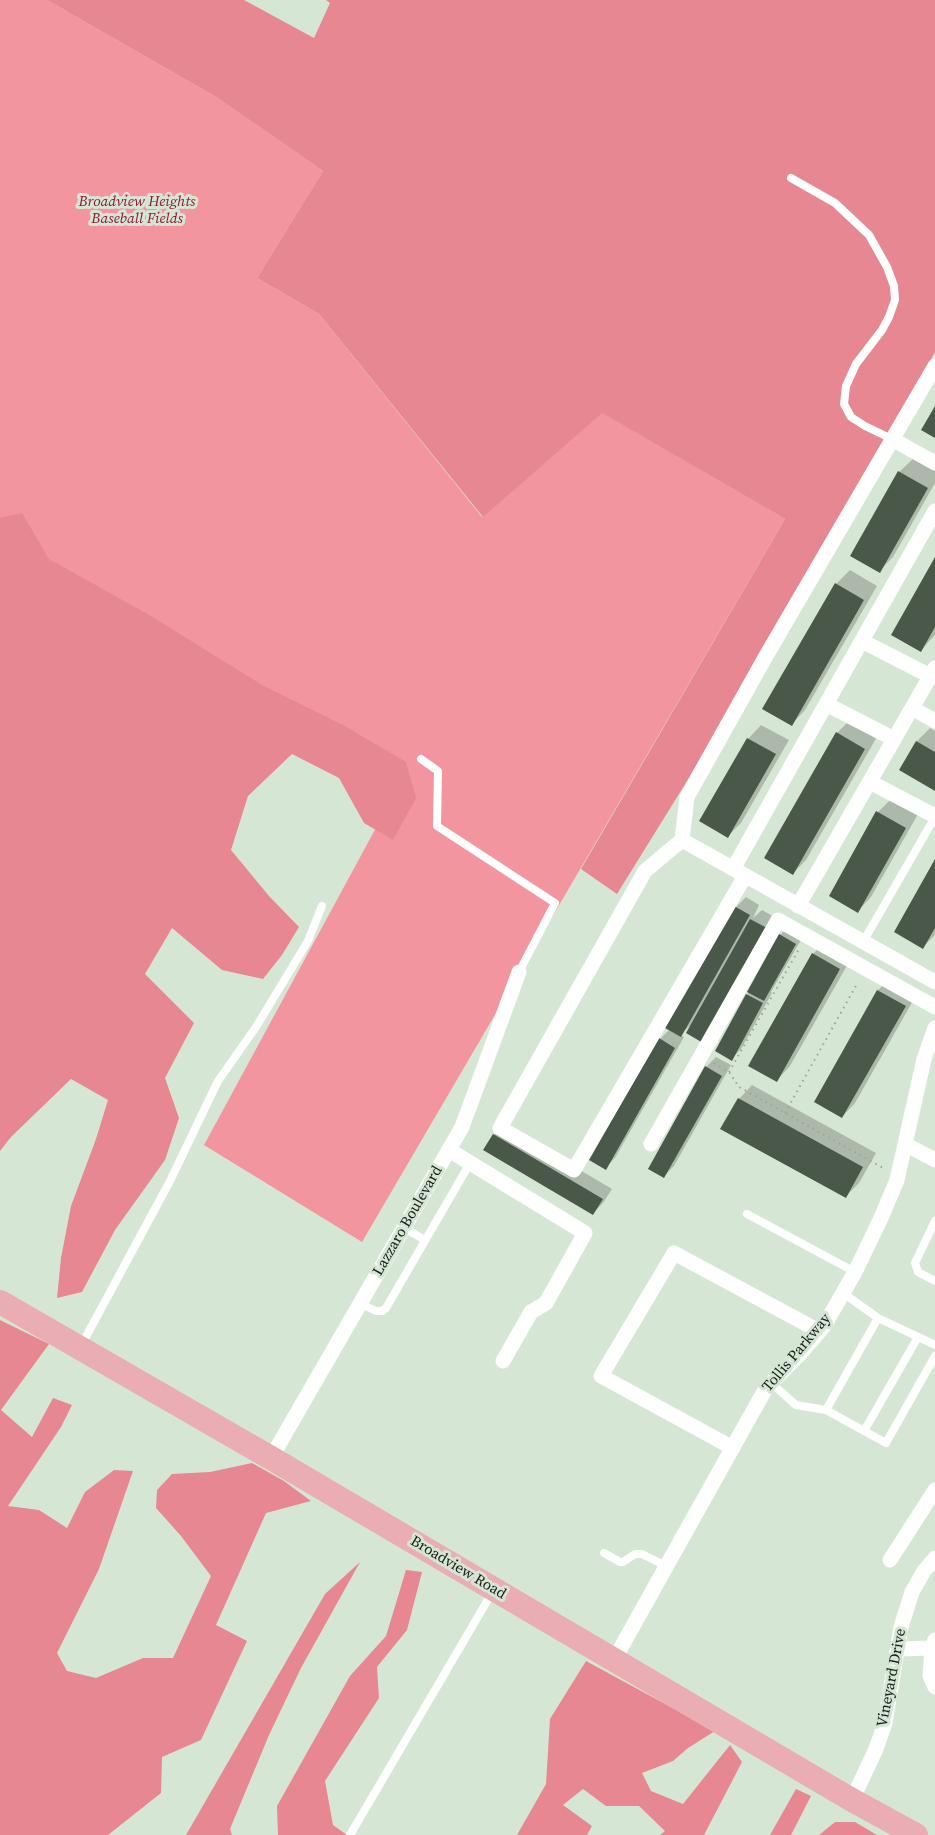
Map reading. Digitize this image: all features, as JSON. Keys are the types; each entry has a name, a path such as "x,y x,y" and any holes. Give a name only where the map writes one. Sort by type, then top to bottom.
{"main road":[{"name":"Broadview Road","path":"0,1302 271,1458 852,1800 916,1835"}],"street":[{"path":"935,366 687,797 682,840 645,871 500,1128 574,1170 739,872 826,704 935,511"},
{"path":"892,440 935,463"},
{"path":"798,906 933,672 862,641"},
{"path":"826,704 894,739"},
{"path":"912,708 935,721"},
{"path":"870,782 935,817"},
{"path":"682,840 935,982"},
{"path":"651,1144 777,920 935,1007"},
{"name":"Lazzaro Boulevard","path":"271,1458 462,1127 519,972"},
{"name":"Tollis Parkway","path":"614,1660 766,1388 819,1331 855,1272 897,1180 924,1059 935,1028"},
{"path":"905,1144 935,1160"},
{"path":"449,1150 585,1233 546,1304 531,1312 503,1361"},
{"path":"733,1448 601,1376 674,1254 819,1331"},
{"path":"890,1560 935,1490"},
{"name":"Vineyard Drive","path":"852,1800 885,1724 901,1627 912,1592 924,1571 935,1558"},
{"path":"898,1649 934,1644 930,1676 935,1687"}],"lane":[{"path":"791,178 835,203 869,235 887,267 894,286 895,300 882,330 856,364 846,386 844,404 851,417 892,440"},
{"path":"421,759 438,771 437,826 555,903 519,972"},
{"path":"863,942 935,817"},
{"path":"80,1348 170,1180 218,1081 256,1027 302,951 322,906"},
{"path":"361,1304 376,1311 386,1308 470,1163"},
{"path":"747,1214 855,1272"},
{"path":"935,1221 915,1263 918,1272 935,1281"},
{"path":"404,1228 425,1240"},
{"path":"843,1293 878,1318 935,1345"},
{"path":"826,1410 878,1318"},
{"path":"864,1431 918,1337"},
{"path":"771,1383 796,1405 826,1410 886,1443 935,1356"},
{"path":"604,1553 620,1562 635,1554 642,1554 666,1566"},
{"path":"350,1835 494,1590"}],"path":[{"path":"729,1072 807,936"},
{"path":"785,1113 865,969"},
{"path":"701,1055 729,1072 739,1087 883,1168"}],"green space":[{"name":"Broadview Heights Baseball Fields","path":"0,0 47,0 216,97 323,171 257,278 319,314 482,517 601,412 785,519 362,1242 204,1145 390,802 0,559"}],"shaded area":[{"path":"47,0 244,0 314,38 330,3 326,0 935,0 935,352 718,731 617,894 581,869 785,519 602,413 483,517 319,314 257,278 323,171 216,97"},
{"path":"22,513 49,559 151,616 262,685 343,725 406,762 416,798 393,840 364,823 339,778 292,754 248,796 231,850 269,896 299,927 282,955 263,979 222,970 172,928 145,974 194,1023 165,1078 179,1118 165,1160 115,1230 82,1292 57,1298 61,1258 71,1206 108,1100 71,1079 11,1137 0,1151 0,518"},
{"path":"0,1320 49,1344 1,1410 32,1437 53,1398 72,1405 61,1427 8,1506 39,1510 67,1528 85,1492 114,1470 133,1471 99,1569 57,1653 67,1671 96,1678 143,1658 173,1658 211,1576 181,1536 156,1508 157,1490 172,1474 210,1472 252,1463 284,1481 311,1501 266,1513 216,1625 247,1641 201,1740 162,1757 161,1793 108,1835 0,1835"},
{"path":"360,1562 301,1668 269,1735 230,1829 232,1835 186,1835 325,1594"},
{"path":"406,1570 422,1572 407,1630 377,1667 379,1698 325,1781 333,1825 347,1835 278,1835 277,1806 350,1676 386,1636"},
{"path":"586,1661 715,1731 688,1748 673,1761 642,1773 651,1791 683,1804 730,1745 742,1762 704,1835 660,1835 665,1831 639,1806 606,1806 583,1789 563,1805 592,1826 587,1835 517,1835 546,1784 550,1719"},
{"path":"796,1789 811,1796 791,1835 770,1835"},
{"path":"835,1822 855,1822 877,1835 819,1835"}],"building":[{"path":"935,406 935,438 921,430"},
{"path":"898,471 928,488 880,573 850,556"},
{"path":"935,557 935,627 921,652 891,635"},
{"path":"835,583 864,600 792,726 762,709"},
{"path":"836,732 865,749 793,875 764,858"},
{"path":"747,738 776,754 728,838 699,821"},
{"path":"916,741 935,752 935,791 899,770"},
{"path":"876,811 906,828 858,913 829,896"},
{"path":"935,859 935,928 923,949 894,932"},
{"path":"734,906 750,915 681,1037 665,1028"},
{"path":"750,919 767,928 703,1043 686,1033"},
{"path":"779,934 796,944 764,1001 747,992"},
{"path":"812,953 840,969 777,1082 748,1066"},
{"path":"877,990 906,1006 842,1118 814,1102"},
{"path":"746,994 763,1003 732,1061 715,1051"},
{"path":"659,1038 675,1048 606,1170 589,1160"},
{"path":"705,1066 722,1076 664,1178 648,1169"},
{"path":"738,1098 863,1167 846,1198 720,1129"},
{"path":"493,1134 603,1199 593,1215 483,1150"}]}
